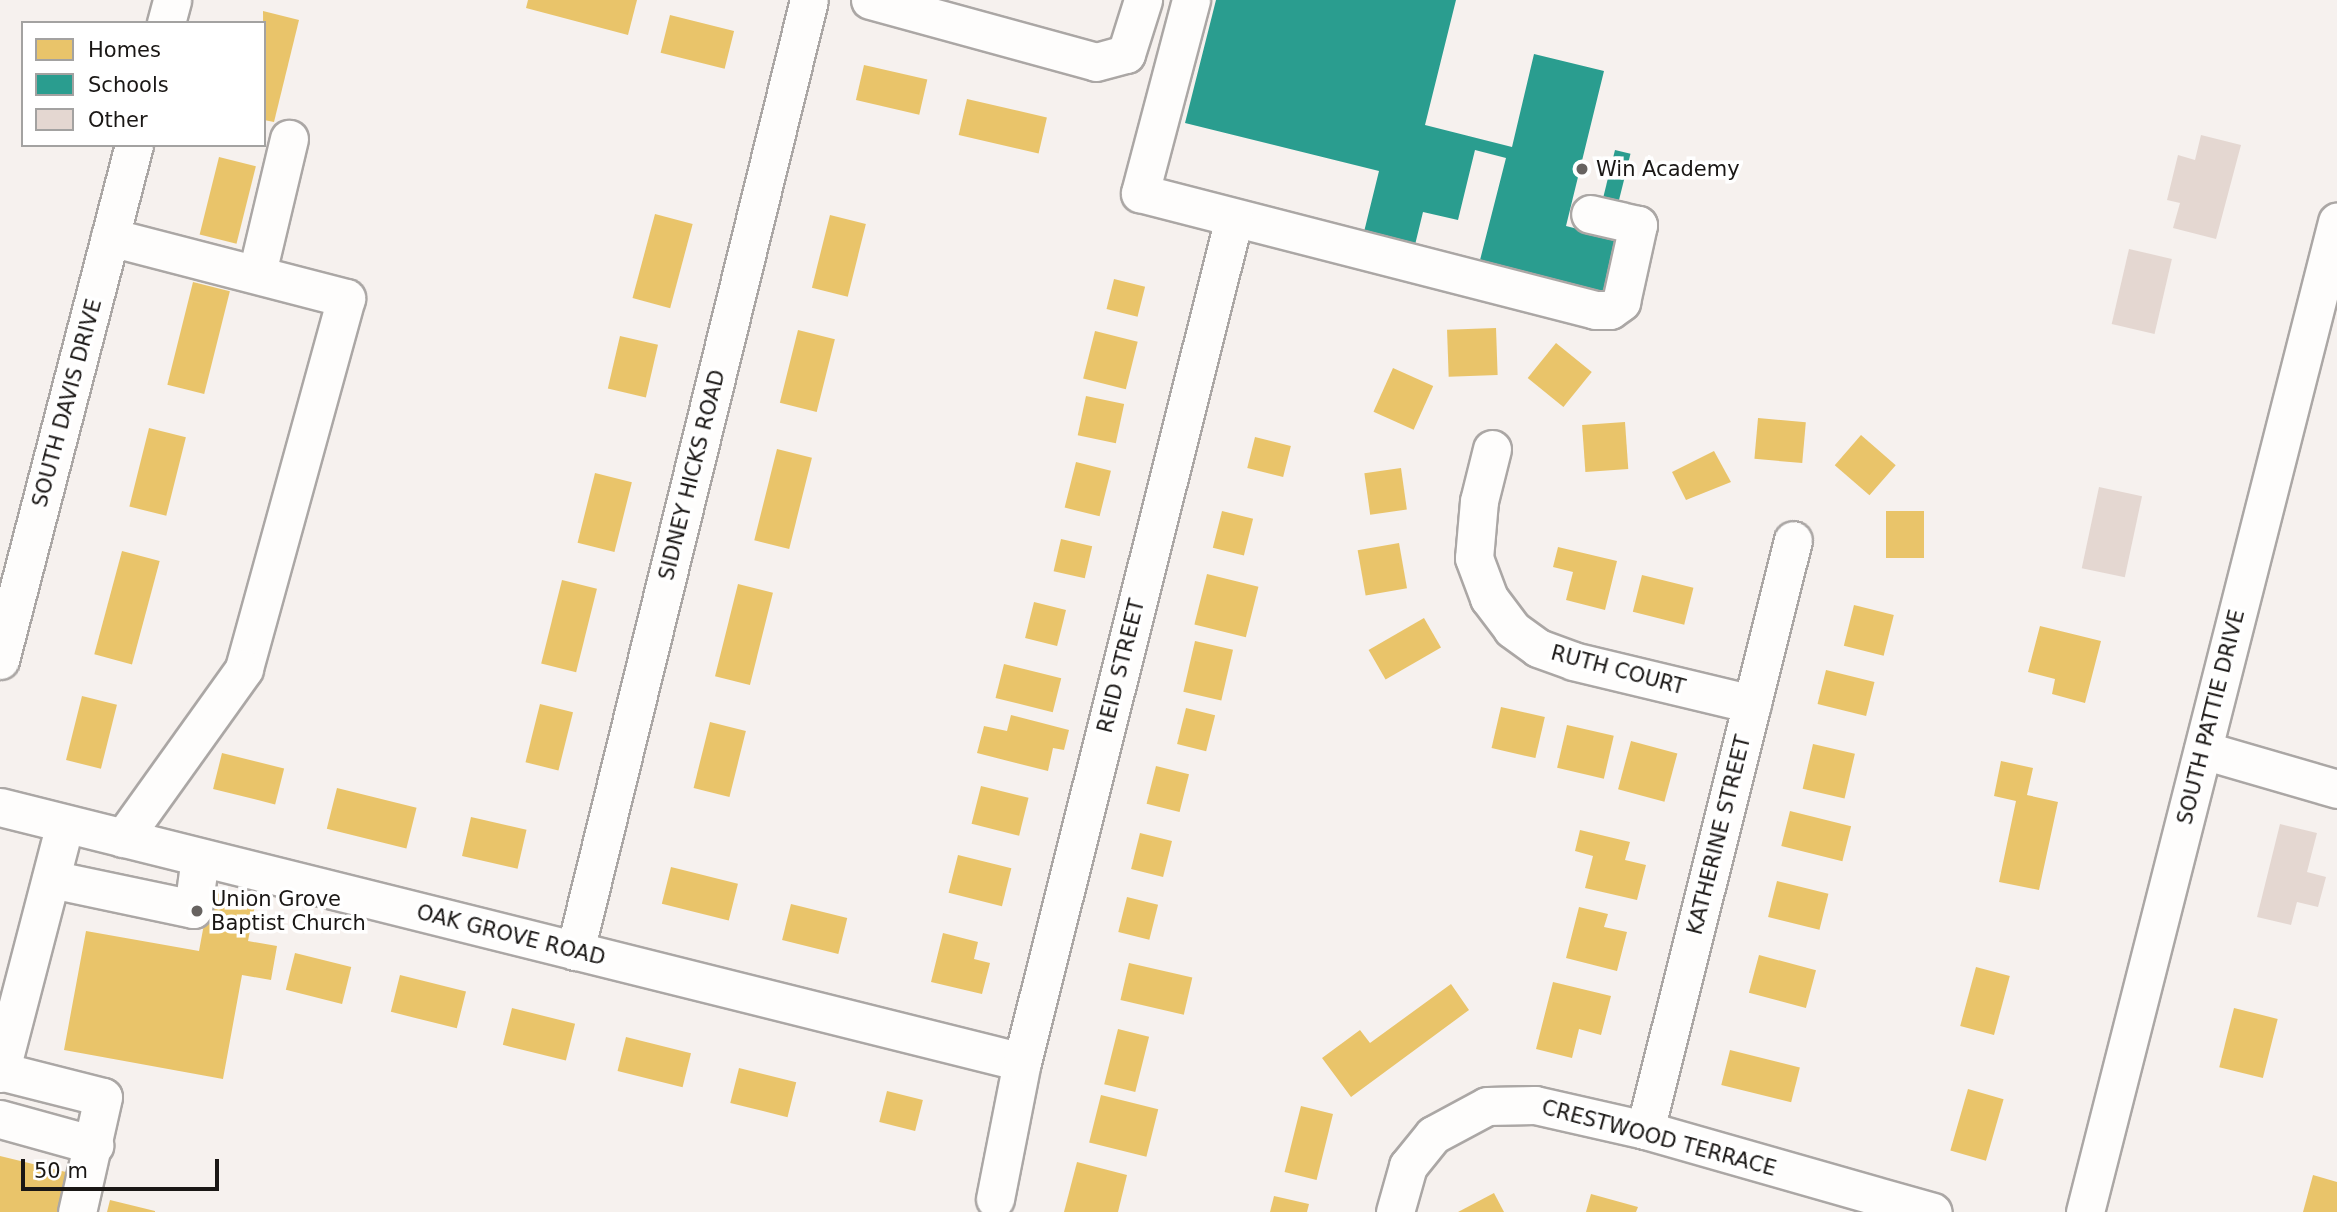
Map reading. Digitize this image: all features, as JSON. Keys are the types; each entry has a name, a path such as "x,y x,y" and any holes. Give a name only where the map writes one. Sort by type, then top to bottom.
{"street":[{"path":"167,21 172,0"},
{"name":"SIDNEY HICKS ROAD","path":"575,951 809,0"},
{"path":"870,0 1096,62 1126,54 1143,0"},
{"path":"1191,0 1140,193 1595,310 1610,310 1620,302 1638,225 1590,214"},
{"path":"257,273 289,139"},
{"name":"SOUTH DAVIS DRIVE","path":"0,660 133,147"},
{"name":"REID STREET","path":"995,1199 1022,1062 1234,218"},
{"name":"SOUTH PATTIE DRIVE","path":"2085,1212 2337,222"},
{"path":"110,237 346,298 244,669 123,838"},
{"name":"RUTH COURT","path":"1492,449 1479,501 1474,558 1489,598 1512,629 1538,648 1573,661 1752,705"},
{"name":"KATHERINE STREET","path":"1645,1130 1793,540"},
{"path":"2203,750 2337,789"},
{"name":"OAK GROVE ROAD","path":"0,807 1022,1062"},
{"path":"65,824 0,1072 103,1097 77,1212"},
{"path":"51,879 193,909 200,857"},
{"name":"CRESTWOOD TERRACE","path":"1395,1212 1408,1166 1433,1135 1487,1106 1535,1105 1645,1130 1817,1197 1933,1212"},
{"path":"0,1119 94,1145"}],"building: Homes":[{"path":"528,0 637,0 628,35 526,8"},
{"path":"263,11 299,20 274,122 266,120 266,21 263,21"},
{"path":"670,15 734,31 725,69 661,53"},
{"path":"864,65 927,80 919,115 856,100"},
{"path":"967,99 1047,117 1039,153 959,135"},
{"path":"219,157 256,166 237,244 200,235"},
{"path":"655,214 693,224 670,308 632,298"},
{"path":"830,215 866,224 848,297 812,288"},
{"path":"1114,279 1145,287 1138,317 1107,309"},
{"path":"193,282 230,291 204,394 167,385"},
{"path":"1496,328 1498,375 1449,377 1447,330"},
{"path":"798,330 835,339 817,412 780,403"},
{"path":"1095,331 1138,342 1126,389 1083,379"},
{"path":"620,336 658,345 646,397 608,389"},
{"path":"1556,343 1592,372 1563,407 1528,378"},
{"path":"1393,368 1433,386 1414,430 1373,412"},
{"path":"1086,396 1124,404 1116,443 1078,435"},
{"path":"1758,418 1806,422 1802,463 1754,459"},
{"path":"1625,422 1628,469 1585,472 1582,425"},
{"path":"149,428 186,437 166,516 129,507"},
{"path":"1861,435 1896,465 1869,495 1835,465"},
{"path":"1255,437 1291,446 1283,477 1247,468"},
{"path":"777,449 812,458 789,549 754,540"},
{"path":"1714,451 1731,482 1686,500 1672,472"},
{"path":"1076,462 1111,471 1100,516 1065,508"},
{"path":"1401,468 1407,510 1370,515 1364,473"},
{"path":"595,473 632,482 614,552 578,543"},
{"path":"1222,511 1253,519 1244,556 1213,548"},
{"path":"1886,511 1924,511 1924,558 1886,558"},
{"path":"1061,539 1092,546 1085,578 1054,571"},
{"path":"1399,543 1407,588 1366,596 1358,550"},
{"path":"1558,547 1617,561 1605,610 1566,600 1573,572 1553,567"},
{"path":"122,551 160,561 132,664 94,654"},
{"path":"1207,574 1258,587 1246,637 1194,624"},
{"path":"1642,575 1693,588 1684,625 1633,612"},
{"path":"562,580 597,589 576,672 541,663"},
{"path":"738,584 773,593 750,685 715,676"},
{"path":"1034,602 1066,610 1057,646 1025,638"},
{"path":"1854,605 1894,615 1884,656 1844,646"},
{"path":"1424,618 1441,647 1386,679 1369,650"},
{"path":"2040,626 2101,641 2085,703 2052,694 2055,679 2028,672"},
{"path":"1195,641 1233,650 1221,700 1183,692"},
{"path":"1004,664 1061,678 1053,712 996,698"},
{"path":"1826,670 1875,682 1866,716 1818,704"},
{"path":"82,696 117,705 101,769 66,760"},
{"path":"540,704 573,712 558,770 525,762"},
{"path":"1501,707 1545,717 1535,758 1492,748"},
{"path":"1186,708 1215,715 1206,751 1177,744"},
{"path":"1011,715 1069,730 1064,750 1053,748 1048,771 977,753 984,726 1007,731"},
{"path":"710,722 746,731 729,797 694,788"},
{"path":"1567,725 1614,736 1604,779 1557,768"},
{"path":"1631,741 1677,753 1664,802 1618,789"},
{"path":"1813,744 1855,754 1845,798 1803,789"},
{"path":"222,753 284,768 275,804 213,789"},
{"path":"2001,761 2033,768 2027,795 2058,802 2039,890 1999,882 2016,801 1994,796"},
{"path":"1156,766 1189,774 1180,812 1147,804"},
{"path":"981,786 1029,798 1019,836 972,824"},
{"path":"337,788 417,808 406,849 327,829"},
{"path":"1790,811 1851,826 1842,861 1781,846"},
{"path":"471,817 527,830 518,869 462,856"},
{"path":"1580,830 1630,842 1625,860 1646,865 1637,900 1585,888 1593,856 1575,851"},
{"path":"1140,833 1172,841 1163,877 1131,869"},
{"path":"958,855 1011,868 1002,906 949,893"},
{"path":"671,867 738,884 729,921 662,904"},
{"path":"1777,881 1828,894 1819,930 1768,917"},
{"path":"210,892 256,900 248,941 277,946 271,980 242,975 223,1079 64,1050 86,931 199,951"},
{"path":"1127,897 1158,905 1149,940 1118,932"},
{"path":"791,904 847,918 838,954 782,940"},
{"path":"1579,907 1608,914 1604,927 1627,932 1617,971 1566,958"},
{"path":"943,933 978,942 974,959 990,963 982,994 931,982"},
{"path":"295,953 351,967 342,1004 286,990"},
{"path":"1759,955 1816,970 1806,1008 1749,993"},
{"path":"1129,963 1192,978 1184,1015 1120,1000"},
{"path":"1976,967 2010,976 1994,1035 1960,1026"},
{"path":"400,975 466,991 457,1028 391,1012"},
{"path":"1553,982 1611,996 1601,1035 1579,1029 1572,1058 1536,1049"},
{"path":"1451,984 1469,1010 1351,1097 1322,1058 1360,1030 1370,1043"},
{"path":"512,1008 575,1024 566,1061 503,1045"},
{"path":"2234,1008 2278,1019 2263,1078 2219,1067"},
{"path":"1118,1029 1149,1037 1135,1092 1104,1084"},
{"path":"626,1037 691,1053 683,1087 618,1071"},
{"path":"1730,1050 1800,1067 1791,1102 1721,1085"},
{"path":"739,1068 796,1082 788,1117 730,1103"},
{"path":"1968,1089 2004,1099 1986,1161 1950,1151"},
{"path":"887,1091 923,1100 915,1131 879,1122"},
{"path":"1101,1095 1158,1109 1146,1157 1089,1143"},
{"path":"1301,1106 1333,1114 1317,1180 1285,1172"},
{"path":"0,1156 70,1173 60,1212 0,1212"},
{"path":"1077,1162 1127,1175 1118,1212 1064,1212"},
{"path":"2313,1175 2337,1182 2337,1212 2303,1212"},
{"path":"1494,1193 1504,1212 1458,1212"},
{"path":"1591,1194 1638,1207 1636,1212 1586,1212"},
{"path":"1274,1196 1309,1204 1307,1212 1270,1212"},
{"path":"110,1200 155,1211 155,1212 107,1212"}],"building: Schools":[{"path":"1216,0 1456,0 1425,125 1512,147 1534,54 1604,71 1566,226 1617,239 1604,295 1479,264 1506,158 1475,150 1458,220 1423,212 1414,249 1363,236 1379,171 1185,123"},
{"path":"1615,150 1631,154 1618,205 1602,201"}],"building: Other":[{"path":"2201,135 2241,145 2216,239 2173,228 2180,203 2167,200 2178,155 2195,160"},
{"path":"2129,249 2172,259 2155,334 2112,324"},
{"path":"2099,487 2142,496 2125,577 2082,568"},
{"path":"2280,824 2317,833 2307,872 2326,877 2318,907 2297,902 2291,925 2257,917"}],"place":[{"name":"Win Academy","path":"1582,169"},
{"name":"Union Grove Baptist Church","path":"197,911"}]}
